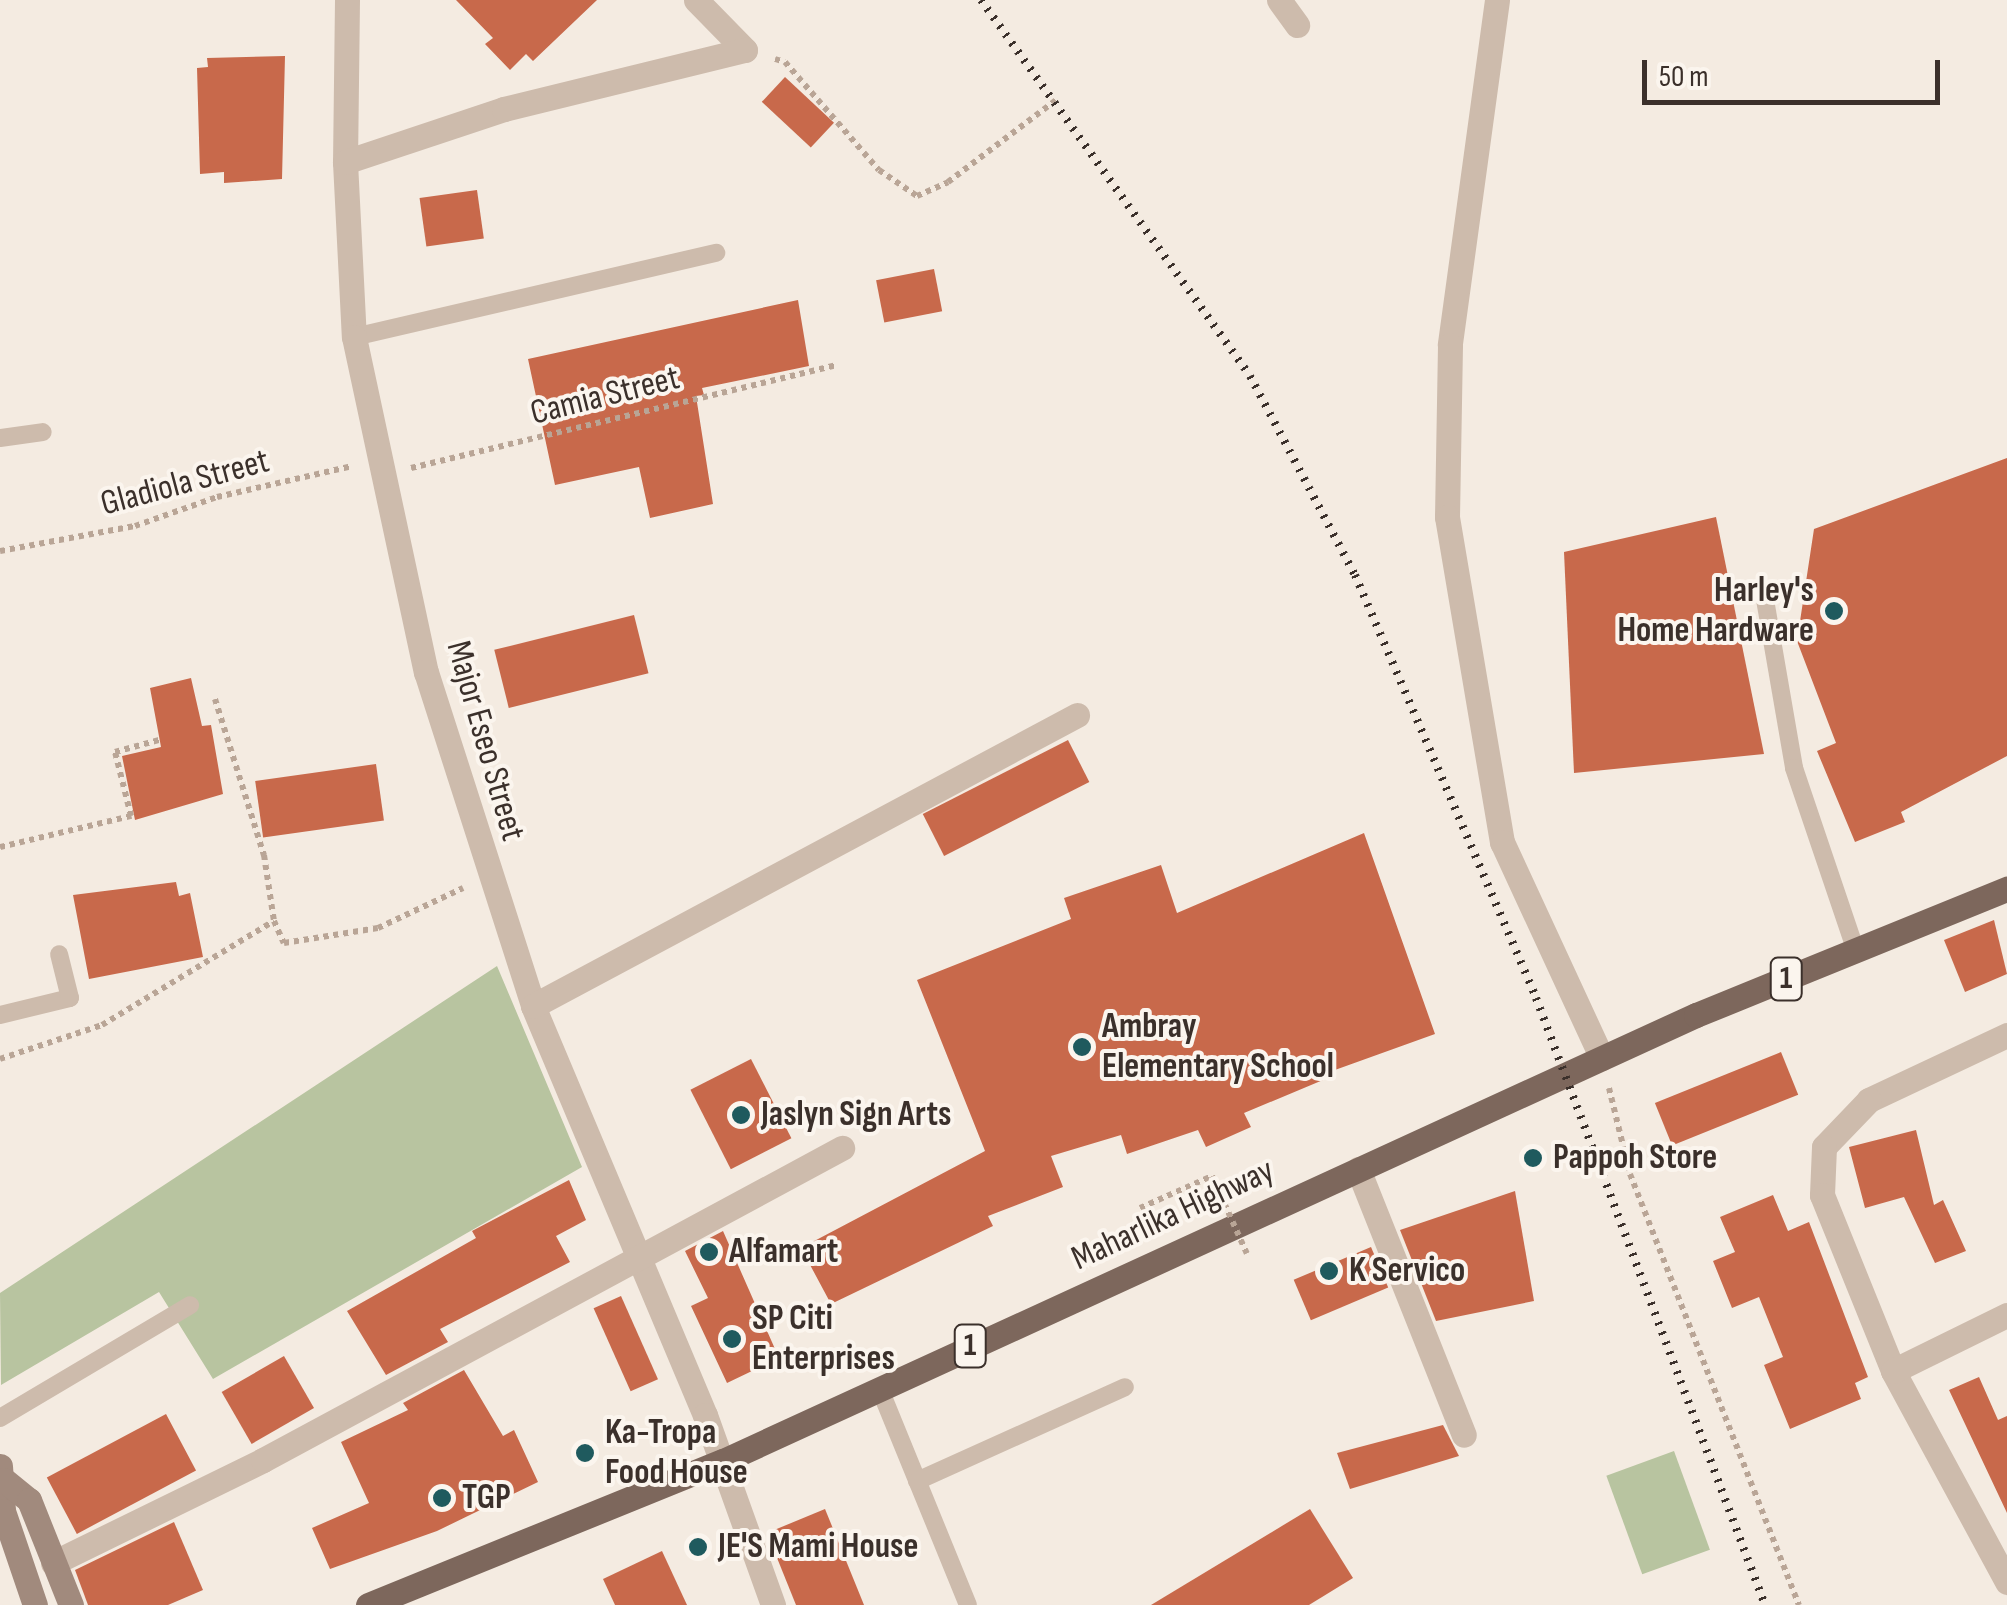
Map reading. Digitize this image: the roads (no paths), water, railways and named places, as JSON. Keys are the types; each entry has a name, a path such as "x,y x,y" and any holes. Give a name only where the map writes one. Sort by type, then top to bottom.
{"main road":[{"name":"Maharlika Highway","path":"368,1605 723,1461 1602,1058 2007,889"}],"street":[{"name":"Major Eseo Street","path":"348,0 345,162 354,337 426,672 487,876 533,1006 723,1461 774,1605"},
{"path":"345,162 504,109 745,50 696,0"},
{"path":"1278,0 1297,24 1302,0"},
{"path":"1498,0 1450,345 1446,517 1502,842 1602,1058"},
{"path":"533,1006 1078,716"},
{"path":"2006,1579 1893,1370 1822,1195 1824,1147 1869,1100 2007,1035"},
{"path":"52,1562 263,1460 637,1253 842,1148"},
{"path":"1358,1169 1464,1436"},
{"path":"1893,1370 2007,1315"},
{"path":"2,1473 29,1500 71,1605"},
{"path":"2,1473 2,1512 34,1605"}],"lane":[{"path":"354,337 716,252"},
{"path":"0,438 43,432"},
{"path":"1763,588 1794,768 1856,951"},
{"path":"0,1015 70,998 58,954"},
{"path":"0,1418 190,1305"},
{"path":"918,1480 1125,1387"},
{"path":"880,1388 968,1605"}],"railway":[{"path":"981,0 1250,376 1355,575 1536,998 1765,1605"}],"place":[{"name":"Harley's Home Hardware","path":"1834,611"},
{"name":"Ambray Elementary School","path":"1082,1047"},
{"name":"Jaslyn Sign Arts","path":"741,1115"},
{"name":"Pappoh Store","path":"1533,1158"},
{"name":"Alfamart","path":"709,1252"},
{"name":"K Servico","path":"1329,1271"},
{"name":"SP Citi Enterprises","path":"732,1339"},
{"name":"Ka-Tropa Food House","path":"585,1453"},
{"name":"TGP","path":"442,1498"},
{"name":"JE'S Mami House","path":"698,1547"}]}
